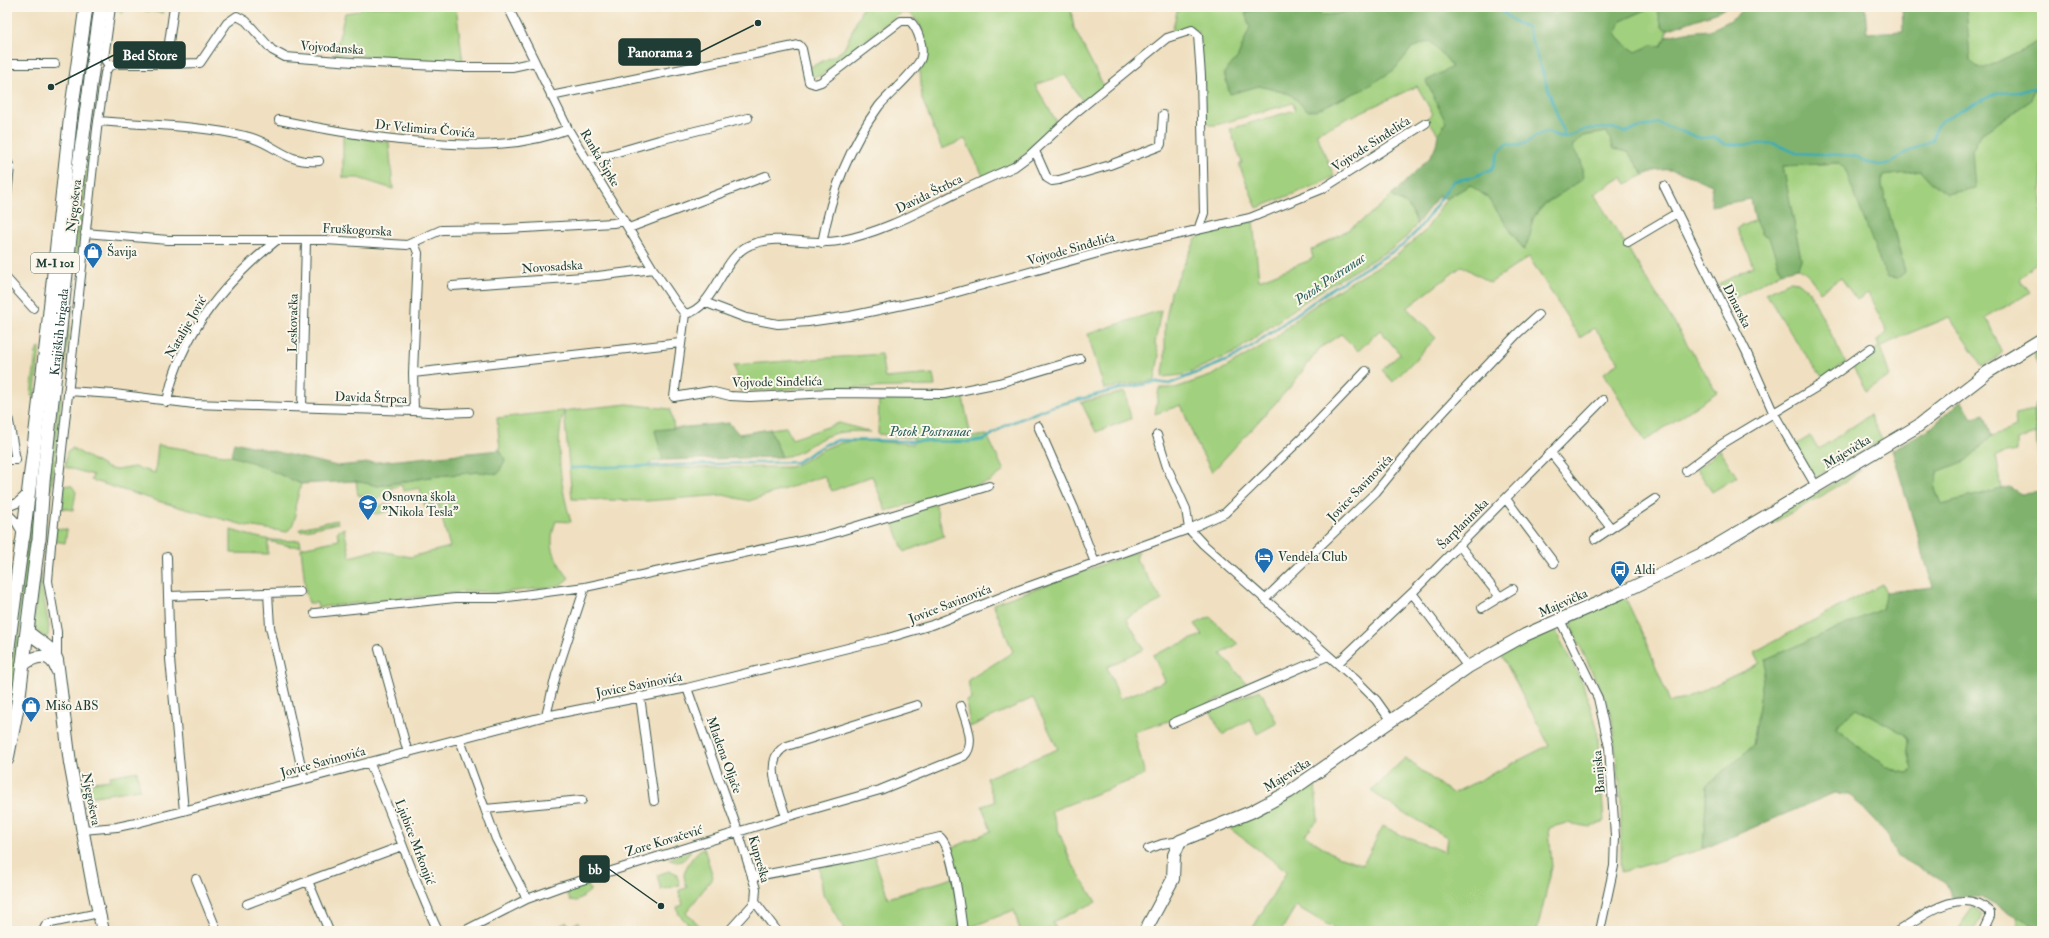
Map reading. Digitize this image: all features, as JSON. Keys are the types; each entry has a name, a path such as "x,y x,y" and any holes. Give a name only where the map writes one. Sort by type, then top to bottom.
{"main road":[{"name":"Krajiških brigada","path":"7,655 29,492 71,113 86,7"},
{"name":"Krajiških brigada","path":"7,759 27,631 74,201 101,7"},
{"path":"82,148 91,128 100,64 106,62"}],"street":[{"name":"Njegoševa","path":"103,931 98,913 67,746 57,666 57,632 48,581 85,233 105,73 111,7"},
{"path":"166,64 174,7"},
{"name":"Ranka Šipke","path":"508,7 568,129 653,269 685,314"},
{"name":"Vojvođanska","path":"106,62 116,64 200,63 227,23 237,16 246,20 272,50 285,56 353,62 459,67 512,67 535,62"},
{"path":"551,96 799,45 802,49 809,82 815,84 821,82 901,21 907,20 914,25 919,37 922,54 920,61 881,104 860,135 832,196 822,243"},
{"name":"Davida Štrbca","path":"685,314 696,310 704,302 734,258 749,245 773,241 822,243 858,236 897,223 954,194 1014,167 1035,151 1074,114 1167,38 1192,30 1198,36 1201,76 1204,213 1198,230"},
{"path":"7,64 55,64"},
{"path":"1035,151 1047,178 1052,181 1059,180 1107,166 1160,146 1163,115"},
{"path":"587,161 659,140 748,118"},
{"name":"Dr Velimira Čovića","path":"279,120 347,133 393,139 476,146 537,139 568,129"},
{"path":"98,121 213,130 238,134 254,138 298,161 319,161"},
{"name":"Vojvode Sinđelića","path":"704,302 737,316 768,324 793,324 831,319 936,298 1109,250 1250,218 1311,195 1337,181 1426,123"},
{"path":"7,161 10,167 7,195"},
{"path":"629,228 766,176"},
{"name":"Dinarska","path":"1664,186 1676,213 1746,351 1773,412 1816,486"},
{"path":"1628,242 1676,213"},
{"name":"Fruškogorska","path":"85,233 168,240 306,240 407,245 414,243 431,233 441,230 507,229 612,224 624,221"},
{"name":"Natalije Jović","path":"167,402 172,377 207,311 233,281 277,240"},
{"name":"Leskovačka","path":"302,407 306,240"},
{"path":"413,373 418,252 414,243"},
{"name":"Novosadska","path":"452,286 598,276 653,269"},
{"path":"7,279 33,308"},
{"name":"Vojvode Sinđelića","path":"685,314 674,397 706,391 739,397 830,393 944,394 999,383 1080,360"},
{"name":"Jovice Savinovića","path":"1265,599 1376,492 1454,400 1518,333 1538,315"},
{"name":"Majevička","path":"1180,841 1251,812 1289,792 1468,667 1525,635 1621,593 1702,554 1918,426 1988,372 2042,339"},
{"name":"Davida Štrpca","path":"68,391 114,394 167,402 235,406 414,411 413,373 680,343"},
{"path":"1686,471 1722,444 1820,385 1871,348"},
{"name":"Jovice Savinovića","path":"83,830 129,825 369,762 460,740 546,716 640,696 687,688 888,638 932,625 1019,590 1189,529 1230,510 1366,371"},
{"name":"Šarplaninska","path":"1338,664 1412,593 1603,400"},
{"path":"7,411 16,460 7,460"},
{"path":"414,411 442,413 469,412"},
{"path":"1038,426 1074,508 1095,563"},
{"path":"1158,435 1167,467 1186,509 1189,529 1202,544 1367,691 1391,721"},
{"path":"1551,453 1611,528"},
{"path":"315,613 455,598 500,598 585,587 824,536 989,486"},
{"path":"7,507 17,503 29,492"},
{"path":"1506,499 1554,563"},
{"path":"1595,539 1654,499"},
{"path":"7,513 16,522 23,538"},
{"path":"1459,546 1500,597"},
{"path":"167,556 170,659 184,811"},
{"path":"546,716 556,675 585,587"},
{"path":"1482,608 1513,589"},
{"path":"168,596 300,592"},
{"path":"268,593 270,627 304,779"},
{"path":"1412,593 1468,667"},
{"name":"Banijska","path":"1560,620 1598,698 1609,747 1614,822 1614,866 1600,931"},
{"path":"27,631 35,639 51,648 57,666"},
{"path":"380,649 408,753"},
{"path":"22,666 35,657 43,656 57,666"},
{"path":"1173,723 1328,656"},
{"name":"Mladena Oljače","path":"687,688 738,831"},
{"path":"640,696 654,801"},
{"path":"786,817 773,769 773,760 778,751 787,746 917,706"},
{"name":"Zore Kovačević","path":"464,931 527,899 603,872 880,790 960,758 967,753 970,746 961,706"},
{"path":"460,740 496,839 527,899"},
{"name":"Ljubice Mrkonjić","path":"369,762 385,798 402,846 438,931"},
{"path":"485,809 582,800"},
{"name":"Kupreška","path":"729,931 755,902 756,889 738,831"},
{"path":"752,877 873,853 937,836 943,840 947,848 955,878 963,931"},
{"path":"1148,849 1162,844 1180,841"},
{"path":"1145,931 1173,879 1174,855 1180,841"},
{"path":"247,904 402,846"},
{"path":"196,879 217,931"},
{"path":"308,881 329,931"},
{"path":"755,902 777,931"},
{"path":"1898,931 1945,904 1957,902 1978,904 1990,912 1990,916 1983,931"},
{"path":"43,931 46,925 51,923 98,913"}],"green space":[{"path":"92,7 95,7 77,128 33,539 27,538 70,168"},
{"path":"114,7 166,9 162,11 163,13 126,8 122,14"},
{"path":"363,7 456,7 463,63 335,54 345,13 358,11"},
{"path":"863,7 1084,7 1071,10 1074,28 1104,87 1083,102 1065,75 1035,85 1058,124 1016,162 984,178 965,139 942,149 922,99 920,70 927,56 924,33 917,20 909,13 901,13 820,76 811,77 810,67 836,55 844,49"},
{"path":"1178,7 1264,7 1245,13 1250,27 1238,57 1224,73 1230,94 1259,86 1290,94 1307,110 1394,70 1412,48 1430,40 1452,67 1426,81 1446,122 1438,134 1427,118 1433,114 1417,86 1316,133 1334,176 1319,184 1257,208 1239,165 1242,163 1230,129 1295,110 1293,103 1216,125 1210,125 1205,120 1198,31 1172,32"},
{"path":"1264,7 1314,7 1321,15 1338,14 1354,7 1726,7 1720,11 1667,30 1662,27 1658,11 1650,8 1621,21 1616,33 1623,43 1636,52 1652,45 1661,46 1667,36 1686,32 1710,30 1729,21 1747,7 1865,7 1867,33 1903,31 1902,7 1966,7 1970,60 1975,66 1983,69 2042,40 2042,85 2035,90 2030,101 1981,134 1972,151 1975,188 1947,194 1932,183 1921,171 1882,176 1882,186 1905,272 1898,278 1888,277 1882,267 1845,169 1839,163 1783,166 1801,259 1798,268 1781,272 1769,238 1762,235 1755,220 1751,199 1711,206 1712,185 1687,174 1671,170 1654,171 1644,175 1628,152 1614,149 1607,132 1583,136 1572,147 1581,161 1583,179 1545,204 1533,218 1530,237 1524,250 1487,197 1470,185 1446,199 1439,195 1417,224 1413,213 1408,206 1392,195 1430,157 1436,146 1438,134 1446,123 1426,81 1452,67 1430,41 1412,48 1394,70 1364,89 1316,110 1307,110 1290,94 1259,86 1230,94 1224,73 1238,57 1250,27 1245,13"},
{"path":"1314,7 1354,7 1338,14 1321,15"},
{"path":"1966,7 2042,7 2042,40 1983,69 1975,66 1970,60"},
{"path":"1650,8 1658,11 1662,27 1667,30 1667,36 1661,46 1652,45 1636,52 1623,43 1616,33 1621,21"},
{"path":"2042,89 2042,208 2040,210 2042,211 2042,258 2020,280 2030,293 1986,317 2002,353 1983,367 1949,317 1880,347 1890,376 1866,391 1852,365 1879,347 1877,340 1887,332 1868,293 1857,300 1841,278 1820,292 1807,273 1798,268 1801,259 1783,166 1839,163 1845,169 1905,271 1882,186 1882,176 1921,171 1932,183 1972,151 1981,134 2030,101 2035,90"},
{"path":"1607,132 1614,149 1628,152 1644,175 1626,184 1622,177 1594,194 1717,392 1645,441 1604,373 1619,362 1594,328 1580,338 1529,257 1490,283 1462,266 1407,308 1436,338 1393,382 1382,370 1400,354 1380,330 1358,351 1341,334 1320,348 1291,386 1212,472 1196,442 1181,405 1155,414 1159,388 1175,388 1213,375 1274,339 1302,314 1344,286 1396,256 1425,231 1446,199 1470,185 1487,197 1524,250 1534,217 1538,211 1550,200 1583,179 1581,161 1571,148 1583,136"},
{"path":"343,136 389,142 393,189 358,178 343,178"},
{"path":"88,144 90,144 74,279 70,288 83,163"},
{"path":"1392,195 1408,206 1413,213 1417,224 1407,236 1394,247 1315,294 1234,353 1183,375 1162,377 1165,361 1165,324 1171,292 1196,239 1204,233 1253,221 1259,280 1313,258 1311,250 1354,226 1374,212"},
{"path":"1755,220 1762,235 1769,237 1781,272 1728,302 1719,284 1753,266 1737,228"},
{"path":"1790,281 1798,282 1809,291 1846,363 1823,378 1797,343 1766,293"},
{"path":"72,295 54,470 47,513 48,488 69,298"},
{"path":"1161,310 1155,343 1159,355 1155,380 1104,389 1088,334"},
{"path":"40,347 34,400 31,395 36,352"},
{"path":"2042,348 2042,377 2033,352"},
{"path":"881,354 885,378 933,374 935,386 863,388 811,386 788,389 740,391 734,365"},
{"path":"2042,377 2042,928 2039,929 1980,897 1952,897 1946,883 1896,855 1887,834 1850,794 1834,793 1703,849 1707,785 1753,746 1766,659 1882,609 1886,592 1933,587 1892,450 1932,427 1961,400 1972,418 1984,414 1992,436 1967,460 1937,472 1935,489 1941,504 2009,487 2021,494 2041,492 2034,410 2041,388","holes":["1857,708 1906,735 1909,740 1908,751 1913,770 1909,773 1900,772 1880,762 1860,748 1835,727"]},
{"path":"1125,392 1131,419 1096,432 1081,402"},
{"path":"962,393 971,437 987,435 1004,471 989,482 886,511 872,476 832,491 824,476 749,501 723,495 646,501 572,499 564,411 559,438 559,452 564,495 571,522 556,521 553,530 552,545 556,558 569,578 559,586 499,593 474,591 321,607 318,607 317,603 309,603 306,594 301,548 339,540 337,532 344,528 350,557 376,550 410,557 450,547 438,504 425,507 420,488 404,491 401,485 391,488 393,494 375,499 358,495 356,481 378,486 429,477 479,472 498,473 505,460 500,450 497,418 627,404 670,409 674,428 655,431 663,460 651,462 649,468 790,467 801,463 826,448 840,443 871,441 913,444 914,438 878,434 879,395"},
{"path":"2034,410 2036,434 2017,440 2017,451 1996,455 2002,489 1941,504 1935,489 1937,472 1967,460 1992,436 2016,427 2015,414"},
{"path":"1870,415 1882,440 1819,475 1814,476 1794,446 1810,436 1819,449"},
{"path":"729,423 739,434 770,429 782,457 663,460 655,430"},
{"path":"839,423 871,432 851,431 832,434 798,452 782,457 770,429 786,427 792,439"},
{"path":"234,442 337,466 500,450 505,460 498,474 479,472 429,477 378,486 356,481 301,484 254,463 231,456"},
{"path":"158,445 231,456 254,463 301,484 295,507 296,515 292,526 287,532 247,526 161,502 91,480 93,475 65,467 67,451 70,451 72,448 107,468 116,470 134,467 155,473"},
{"path":"1720,450 1737,477 1712,492 1697,469"},
{"path":"1862,469 1847,481 1773,523 1766,520"},
{"path":"65,485 72,486 76,492 73,510 62,508 64,490 62,489"},
{"path":"391,503 393,510 377,514 373,513 374,507"},
{"path":"935,503 944,536 904,552 891,517"},
{"path":"337,520 338,523 301,531 299,530 300,528"},
{"path":"56,528 67,530 65,543 54,541"},
{"path":"231,530 273,540 300,540 301,546 290,546 268,541 268,554 231,553"},
{"path":"27,542 32,543 7,726 7,691"},
{"path":"1139,551 1136,559 1162,600 1126,618 1144,649 1107,667 1120,699 1165,681 1153,655 1202,635 1195,624 1210,617 1238,644 1221,654 1249,686 1178,718 1134,732 1145,775 1051,811 1070,860 1096,902 1052,922 1058,931 1020,931 1014,910 966,929 952,848 991,831 982,806 995,802 986,778 1058,749 1033,698 970,727 966,701 971,699 968,680 1013,652 993,604"},
{"path":"41,572 41,584 49,626 48,636 46,637 36,632 33,621"},
{"path":"1882,584 1886,592 1882,609 1766,659 1753,746 1707,785 1703,849 1621,872 1621,796 1611,712 1572,629 1572,621 1625,597 1645,639 1670,702 1685,699 1760,663 1754,652"},
{"path":"1555,630 1582,682 1597,727 1604,821 1590,827 1566,823 1549,828 1552,867 1537,931 1332,931 1333,928 1296,906 1281,931 1251,931 1287,871 1229,828 1279,806 1315,783 1318,820 1305,835 1333,854 1363,865 1383,826 1401,835 1445,852 1447,837 1397,809 1371,791 1405,758 1452,794 1549,745 1501,654"},
{"path":"1260,690 1277,723 1257,734 1250,719 1222,735 1210,710"},
{"path":"1857,708 1906,735 1909,740 1908,751 1913,770 1909,773 1900,772 1890,768 1860,748 1835,727"},
{"path":"137,771 140,789 82,798 80,783 92,779 93,782 110,780 110,776"},
{"path":"704,848 713,877 686,913 706,931 696,931 679,915 677,907 683,905 679,890 687,888 684,875 686,868 694,855"},
{"path":"691,851 684,860 675,862 668,859"},
{"path":"874,856 888,898 953,878 961,931 846,931 823,894 819,866"},
{"path":"669,871 676,873 680,885 661,890 657,875"},
{"path":"588,883 587,887 590,891 577,901 570,900 566,891"},
{"path":"1973,907 1982,914 1974,931 1956,931"},
{"path":"2018,917 2039,929 2042,928 2042,931 2015,931"},
{"path":"567,922 570,927 578,922 581,928 577,931 550,931"}],"waterway":[{"path":"1496,7 1517,23 1527,27 1565,138"},
{"name":"Potok Postranac","path":"570,468 797,462 824,445 838,440 970,442 984,440 1006,425 1050,407 1115,390 1156,382 1169,384 1231,359 1255,344 1334,287 1402,246 1416,232 1453,181 1473,177 1492,169 1499,152 1507,143 1517,146 1546,132 1565,138 1586,129 1612,128 1625,132 1658,123 1700,138 1714,137 1724,144 1741,145 1773,143 1796,153 1856,156 1868,163 1880,165 1891,163 1905,153 1933,140 1936,127 1942,121 1957,112 1997,93 2018,92 2042,86"}],"place":[{"name":"Panorama 2","path":"758,23"},
{"name":"Bed Store","path":"51,87"},
{"name":"Šavija","path":"93,269"},
{"name":"Osnovna škola \"Nikola Tesla\"","path":"368,521"},
{"name":"Vendela Club","path":"1264,574"},
{"name":"Aldi","path":"1620,587"},
{"name":"Mišo ABS","path":"31,723"},
{"name":"bb","path":"661,906"}]}
